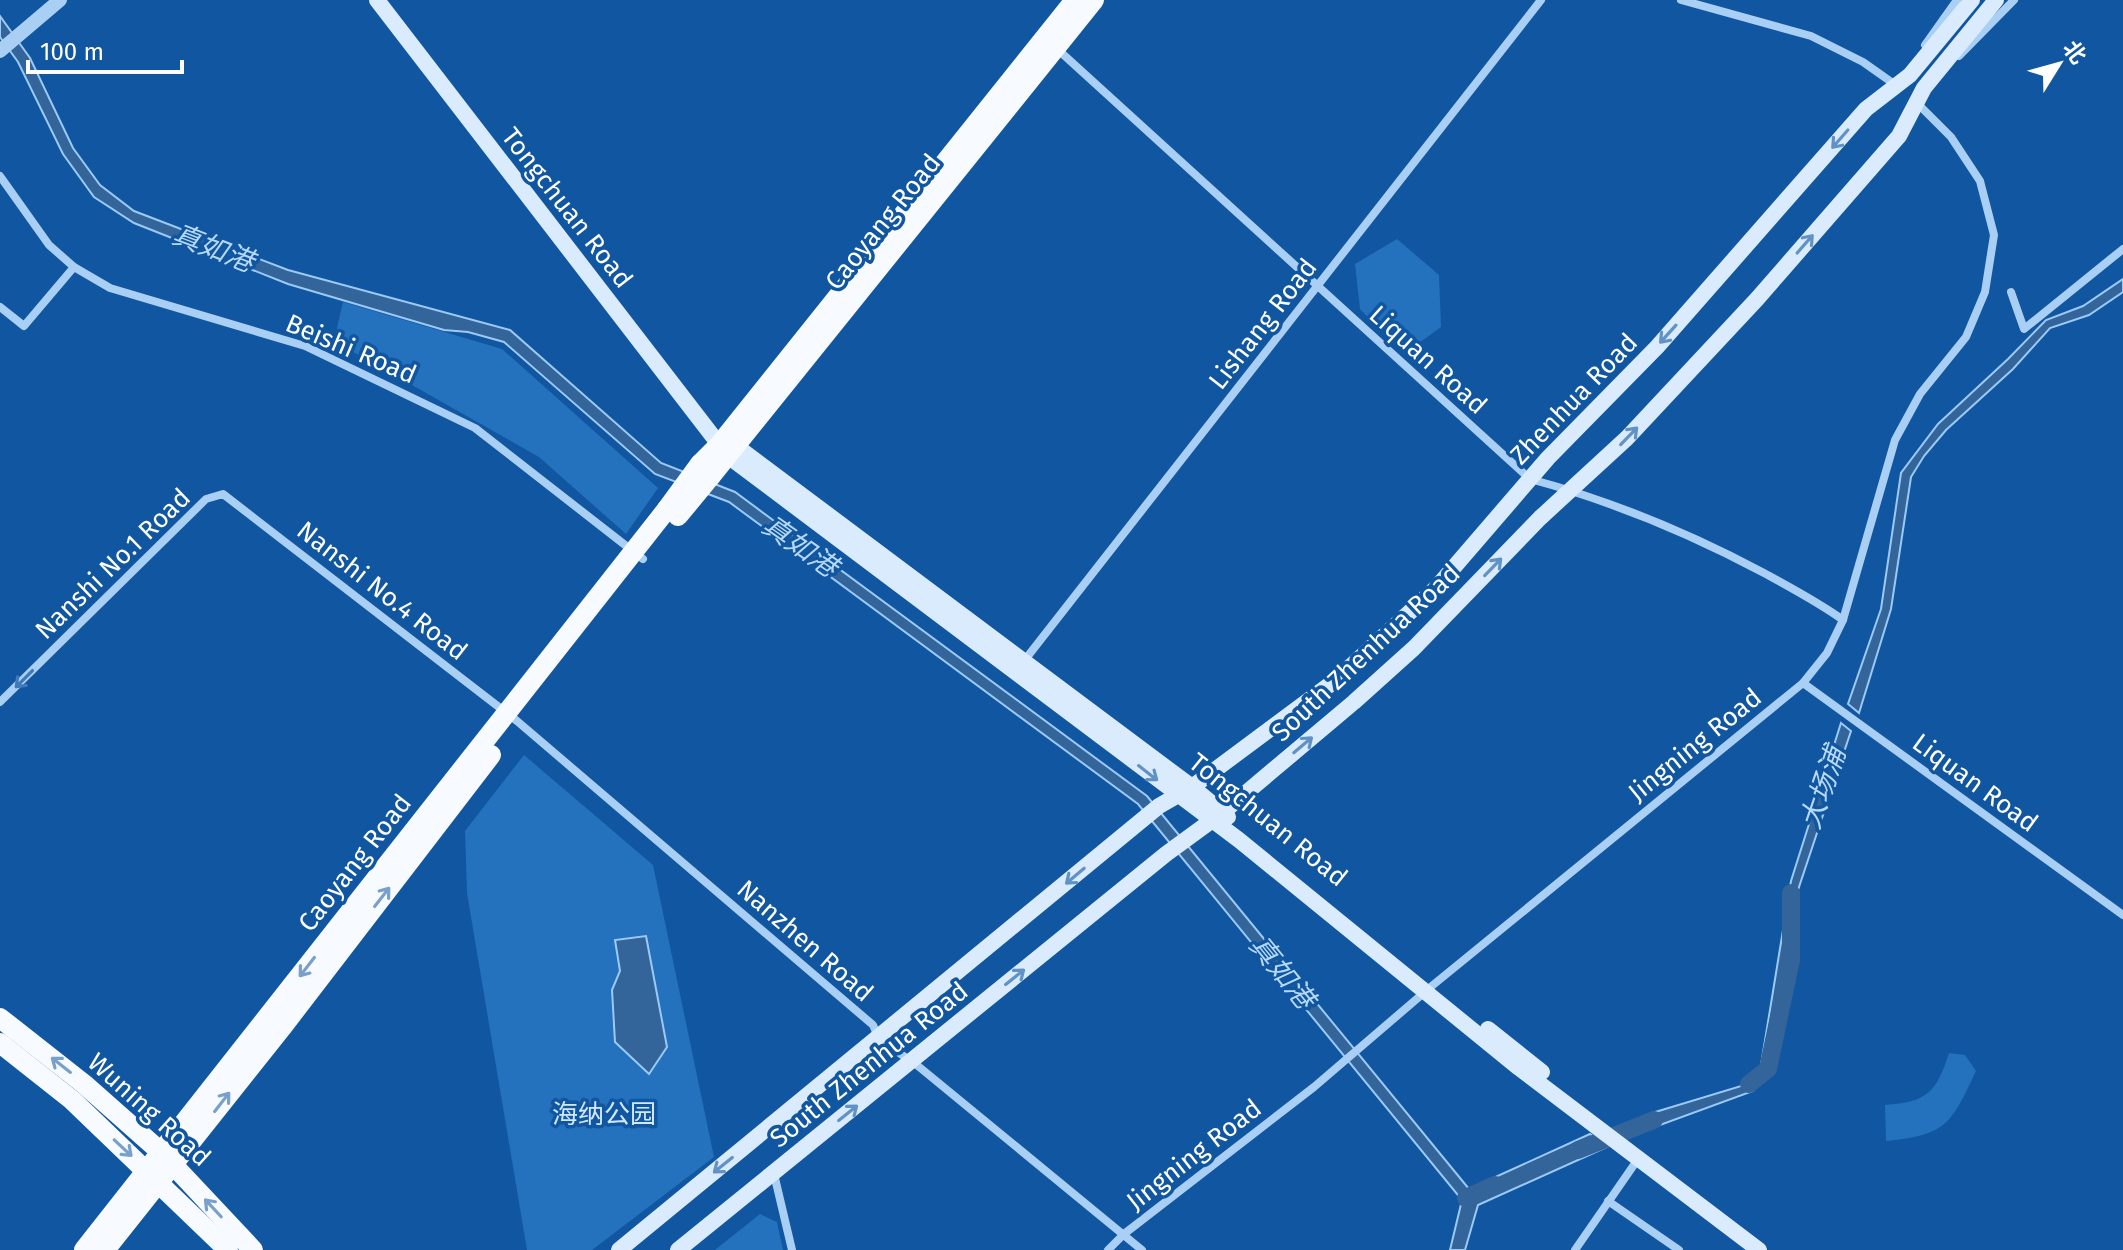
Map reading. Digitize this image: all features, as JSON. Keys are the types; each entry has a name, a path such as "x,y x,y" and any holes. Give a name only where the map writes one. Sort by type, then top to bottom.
{"main road":[{"name":"Tongchuan Road","path":"377,0 728,449 1217,816 1428,989 1607,1129 1775,1250"},
{"name":"Caoyang Road","path":"1050,43 1075,0"},
{"name":"Caoyang Road","path":"105,1250 153,1177 423,817 512,717 706,470 728,449 1050,43 1094,0"},
{"name":"Zhenhua Road","path":"1185,792 1336,680 1436,588 1530,479 1657,347 1866,109 1910,75 1972,0"},
{"name":"South Zhenhua Road","path":"678,1250 1217,816 1414,648 1540,518 1627,438 1757,299 1899,136 1920,96 1996,0"},
{"name":"South Zhenhua Road","path":"619,1250 1159,806 1185,792"},
{"name":"Wuning Road","path":"0,1018 84,1084 168,1158 253,1250"},
{"name":"Wuning Road","path":"0,1043 72,1100 228,1250"},
{"name":"Tongchuan Road","path":"1627,1143 1638,1158 1759,1250"},
{"name":"Caoyang Road","path":"84,1250 153,1177"}],"street":[{"path":"6,46 60,0"},
{"name":"Lishang Road","path":"1020,667 1541,0"},
{"path":"1681,0 1811,36 1863,62 1897,86 1957,0"},
{"path":"1920,96 2014,0"},
{"name":"Liquan Road","path":"1050,43 1530,479 1617,504 1723,551 1820,604 1843,620"},
{"name":"Jingning Road","path":"1108,1250 1124,1234 1314,1087 1428,989 1803,683 1827,653 1843,620 1895,440 1920,394 1966,337 1985,292 1994,235 1980,181 1920,96"},
{"name":"Beishi Road","path":"0,176 49,245 74,267 110,288 305,346 475,428 638,556"},
{"path":"2011,292 2024,329 2123,249"},
{"path":"0,307 24,326 74,267"},
{"name":"Nanshi No.1 Road","path":"0,702 206,499 223,494"},
{"name":"Nanshi No.4 Road","path":"223,494 512,717"},
{"name":"Liquan Road","path":"1803,683 2123,915"},
{"name":"Nanzhen Road","path":"512,717 873,1025 879,1039 1142,1250"},
{"path":"1575,1250 1638,1158"},
{"path":"774,1173 792,1250"},
{"path":"1608,1201 1679,1250"}],"green space":[{"path":"1397,239 1439,275 1441,327 1404,354 1360,309 1355,264"},
{"path":"343,302 502,349 658,488 626,534 539,457 334,341"},
{"name":"海纳公园","path":"524,755 653,865 714,1157 592,1250 527,1250 467,893 465,831"},
{"path":"1949,1053 1965,1055 1976,1071 1953,1115 1935,1130 1886,1141 1885,1105 1911,1101 1928,1093 1939,1078"},
{"path":"760,1214 777,1222 783,1250 715,1250"}],"water":[{"name":"真如港","path":"0,16 30,58 73,148 100,185 134,211 288,270 510,330 661,463 735,492 1147,796 1469,1189 1590,1134 1607,1147 1478,1205 1465,1250 1450,1250 1462,1200 1138,804 729,502 655,474 504,342 468,332 444,330 288,284 134,223 94,197 63,154 18,62 0,37"},
{"path":"2123,279 2123,292 2089,315 2050,328 2013,369 1946,430 1911,477 1891,609 1859,713 1848,704 1881,609 1901,473 1938,424 2046,320 2083,306"},
{"path":"1841,723 1851,731 1791,911 1791,960 1768,1069 1753,1091 1660,1125 1634,1128 1628,1124 1652,1113 1748,1084 1761,1065 1791,881"},
{"path":"646,936 667,1047 649,1074 615,1042 612,990 620,971 615,940"}],"waterway":[{"name":"大场浦","path":"1749,1084 1768,1069 1791,960 1791,893"},
{"name":"大场浦","path":"1578,1150 1654,1120"},
{"name":"大场浦","path":"1466,1198 1495,1185"}]}
